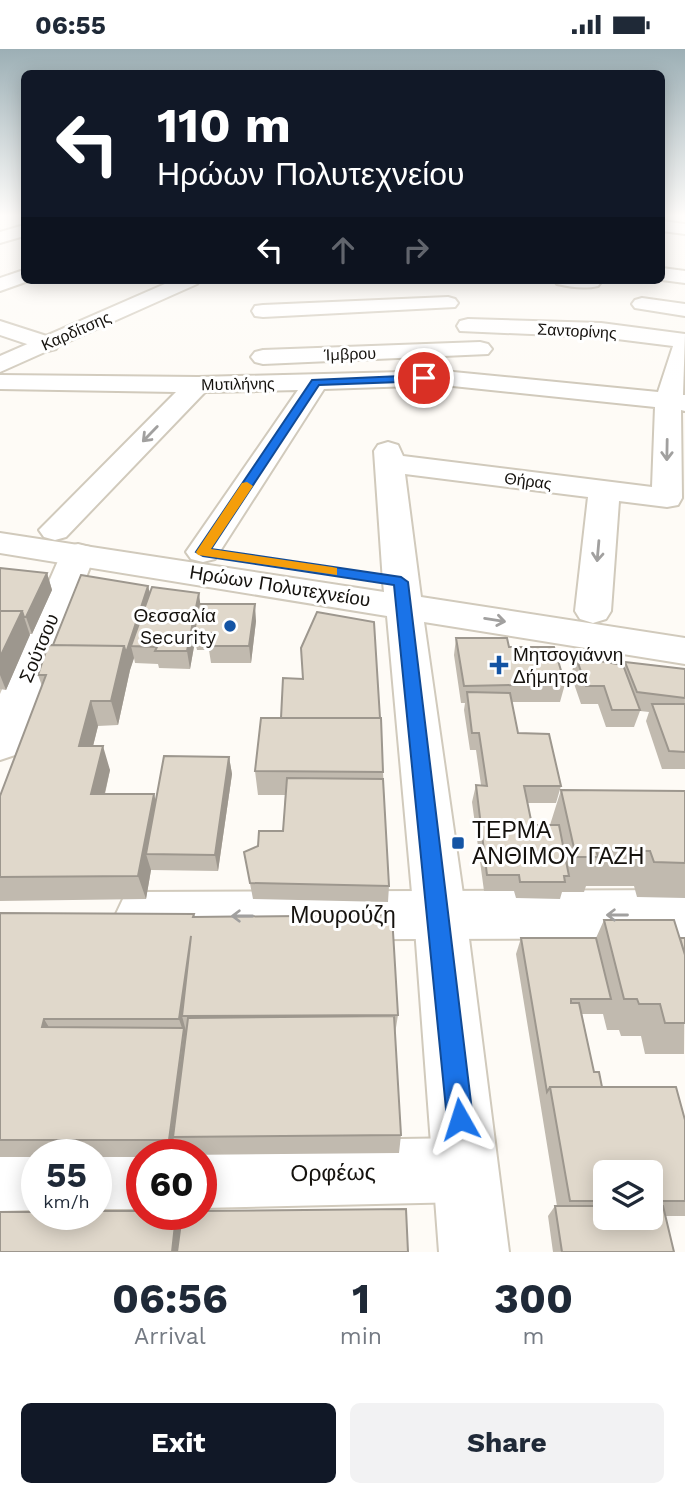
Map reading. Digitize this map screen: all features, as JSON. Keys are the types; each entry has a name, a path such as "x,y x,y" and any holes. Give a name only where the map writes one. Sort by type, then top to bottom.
{"street":[{"path":"665,274 685,277"},
{"path":"0,285 21,277"},
{"name":"Καρδίτσης","path":"0,365 181,284"},
{"path":"441,284 448,303 468,326 496,381"},
{"path":"262,384 263,301 448,303"},
{"path":"642,304 685,310"},
{"name":"Σαντορίνης","path":"468,326 601,330 685,343"},
{"path":"0,328 48,344"},
{"path":"676,402 685,343"},
{"name":"Ίμβρου","path":"263,357 480,349"},
{"name":"Μυτιλήνης","path":"0,382 198,385 405,378 496,381 676,402"},
{"path":"203,552 316,382"},
{"path":"67,542 198,385"},
{"name":"Θήρας","path":"474,1252 389,457 604,491 667,498 676,402"},
{"path":"593,611 604,491"},
{"name":"Ηρώων Πολυτεχνείου","path":"0,522 67,542 402,594 593,611 685,625"},
{"name":"Ηρώων Πολυτεχνείου","path":"0,543 67,542 203,552 685,651"},
{"name":"Σούτσου","path":"4,723 67,542"},
{"name":"Μουρούζη","path":"96,916 685,915"},
{"name":"Ορφέως","path":"217,1175 465,1170"},
{"path":"0,1178 21,1177"}],"building":[{"path":"0,568 47,573 26,617 22,611 0,611"},
{"path":"81,575 148,586 126,653 124,646 53,645"},
{"path":"152,587 199,593 187,651 155,651 157,647 131,646"},
{"path":"199,604 255,604 249,646 209,646 211,633 194,633"},
{"path":"0,611 22,611 0,657"},
{"path":"317,612 374,622 380,718 281,718 283,678 303,679 301,648"},
{"path":"456,638 507,638 509,647 554,647 565,684 464,686"},
{"path":"48,645 124,646 111,701 91,701 79,746 103,746 91,794 154,794 138,876 0,877 0,796 46,675 38,675"},
{"path":"576,657 623,665 640,710 612,710 604,686 586,686"},
{"path":"625,662 685,669 685,698 637,692"},
{"path":"467,692 510,693 518,733 549,734 561,786 524,786 532,825 559,825 569,876 564,876 565,882 520,882 519,875 487,875 476,785 487,786 479,733 472,733"},
{"path":"652,704 685,704 685,752 669,751"},
{"path":"261,718 381,718 383,772 255,771"},
{"path":"164,756 229,757 215,855 146,854"},
{"path":"287,778 383,779 389,886 250,883 244,852 258,846 259,831 283,831"},
{"path":"561,790 685,791 685,863 654,862 650,851 596,850 598,857 576,857"},
{"path":"0,913 194,914 193,917 392,915 398,1015 182,1016 191,936 179,1019 44,1019 42,1027 184,1028 169,1139 0,1140"},
{"path":"604,920 674,920 685,955 685,1023 665,1023 660,1004 639,1004 637,999 624,999"},
{"path":"521,938 596,938 611,999 571,999 571,1003 579,1003 594,1072 599,1072 602,1087 550,1087 547,1092"},
{"path":"680,938 685,938 685,955"},
{"path":"394,1016 401,1135 173,1137 188,1018"},
{"path":"550,1087 676,1087 685,1120 685,1201 663,1201 663,1160 593,1160 593,1201 570,1201"},
{"path":"555,1206 593,1206 593,1230 663,1230 663,1206 674,1252 562,1252"},
{"path":"406,1209 408,1252 177,1252 180,1230 217,1230 217,1211"},
{"path":"112,1211 126,1211 126,1230 174,1230 172,1252 0,1252 0,1212 21,1212 21,1230 112,1230"}],"slow traffic":[{"path":"247,486 203,552 332,572"}],"place":[{"name":"Θεσσαλία Security","path":"230,626"},
{"name":"Μητσογιάννη Δήμητρα","path":"499,665"},
{"name":"ΤΕΡΜΑ ΑΝΘΙΜΟΥ ΓΑΖΗ","path":"458,843"}],"route":[{"path":"424,378 316,382 203,552 401,582 440,915 460,1119"}]}
